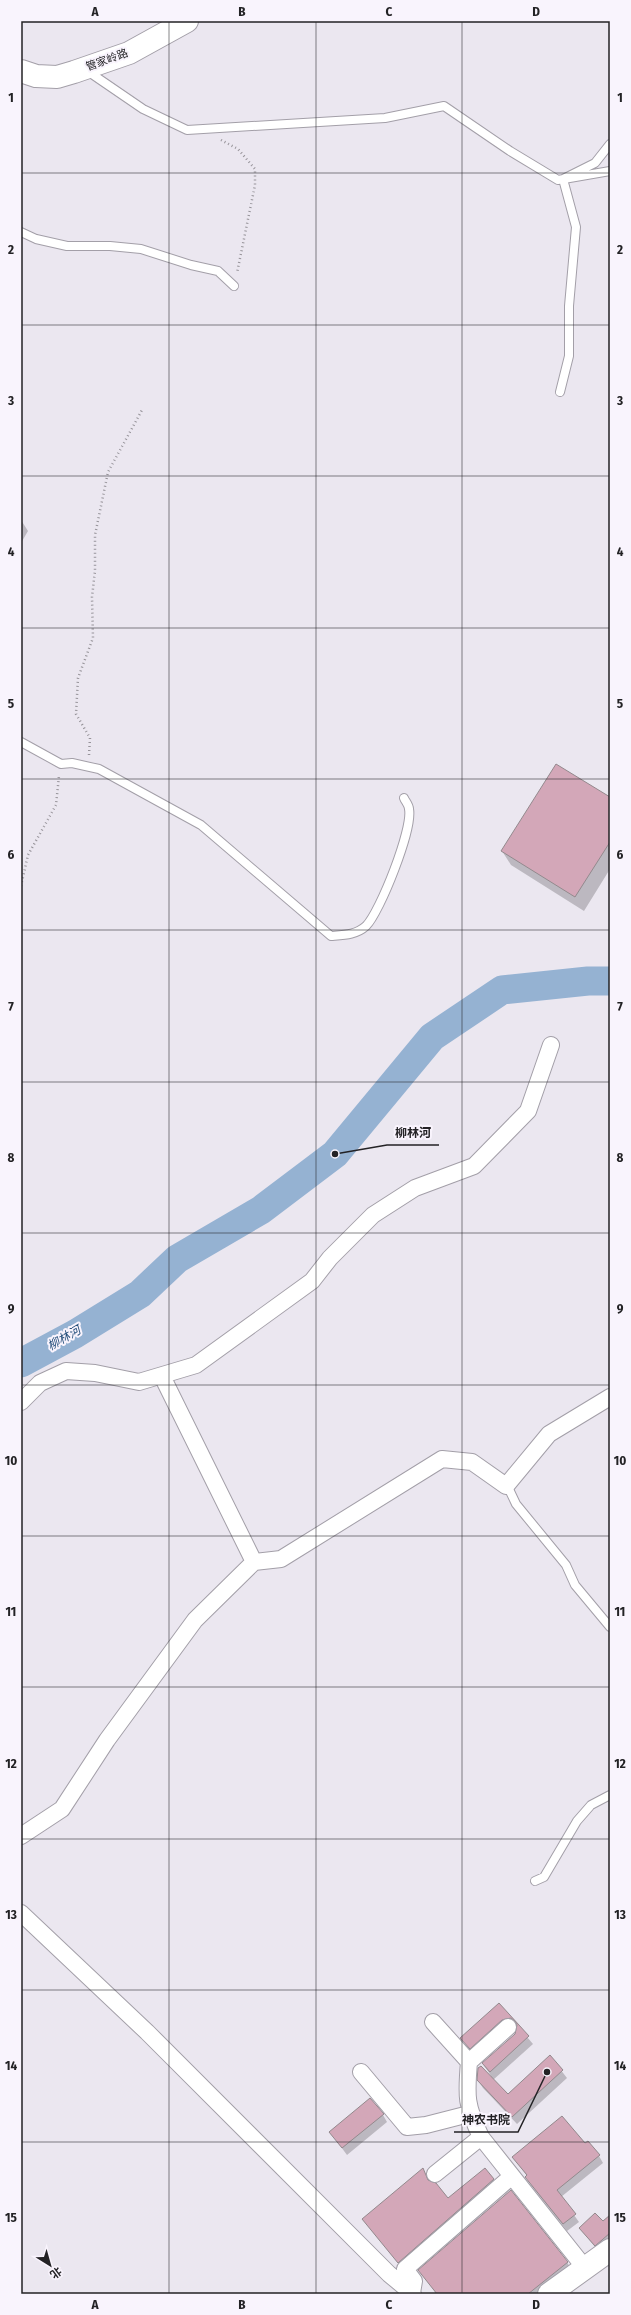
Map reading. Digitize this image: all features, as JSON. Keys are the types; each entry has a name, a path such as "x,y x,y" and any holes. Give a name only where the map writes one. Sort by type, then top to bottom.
{"street":[{"name":"管家岭路","path":"21,71 36,76 57,77 84,69 129,53 187,21"},
{"path":"21,1402 40,1383 66,1371 95,1373 139,1382 196,1365 312,1281 330,1258 373,1215 416,1188 474,1166 528,1111 551,1045"},
{"path":"162,1376 254,1562"},
{"path":"21,1836 62,1809 107,1740 195,1620 254,1562 281,1559 442,1460 472,1462 507,1485 550,1434 610,1397"},
{"path":"21,1913 147,2032 389,2274 413,2294"},
{"path":"433,2022 469,2062"},
{"path":"508,2027 469,2062 466,2083 470,2114 481,2138 585,2268"},
{"path":"361,2072 407,2127 426,2125 470,2114"},
{"path":"435,2174 481,2138"},
{"path":"413,2294 414,2281 405,2269 512,2176"},
{"path":"550,2294 610,2250"}],"lane":[{"path":"84,69 143,109 187,130 385,118 444,106 510,151 558,180 610,171"},
{"path":"563,179 595,163 610,144"},
{"path":"560,392 569,356 569,306 576,226 563,179"},
{"path":"21,232 36,239 67,246 110,246 141,249 191,265 218,271 234,286"},
{"path":"21,742 61,764 72,763 98,769 201,826 331,936 349,935 365,927 376,913 405,840 409,809 404,798"},
{"path":"507,1485 516,1504 566,1565 575,1585 610,1627"},
{"path":"535,1881 544,1878 577,1821 591,1805 610,1795"}],"path":[{"path":"200,129 238,149 255,169 255,186 234,286"},
{"path":"86,766 90,738 76,714 78,678 93,638 92,596 95,571 95,535 108,472 142,410"},
{"path":"21,886 28,855 56,805 61,764"}],"building":[{"path":"556,764 610,797 610,842 575,897 501,851"},
{"path":"499,2003 529,2036 490,2072 482,2063 515,2034 517,2025 515,2021 511,2018 502,2020 470,2049 460,2038"},
{"path":"550,2055 563,2070 512,2117 477,2080 478,2068 481,2066 508,2094"},
{"path":"370,2098 384,2114 342,2148 329,2132"},
{"path":"562,2116 585,2143 588,2141 600,2155 557,2190 576,2214 563,2224 525,2177 527,2175 512,2157"},
{"path":"423,2168 428,2180 436,2183 448,2198 485,2168 494,2179 398,2263 362,2219"},
{"path":"511,2190 568,2262 528,2294 437,2294 418,2270"},
{"path":"595,2213 603,2221 610,2215 610,2233 595,2246 579,2228"}],"waterway":[{"name":"柳林河","path":"21,1363 75,1334 140,1294 177,1259 261,1210 335,1154 432,1037 502,990 588,981 610,981"}],"place":[{"name":"柳林河","path":"335,1154"},
{"name":"神农书院","path":"547,2072"}]}
